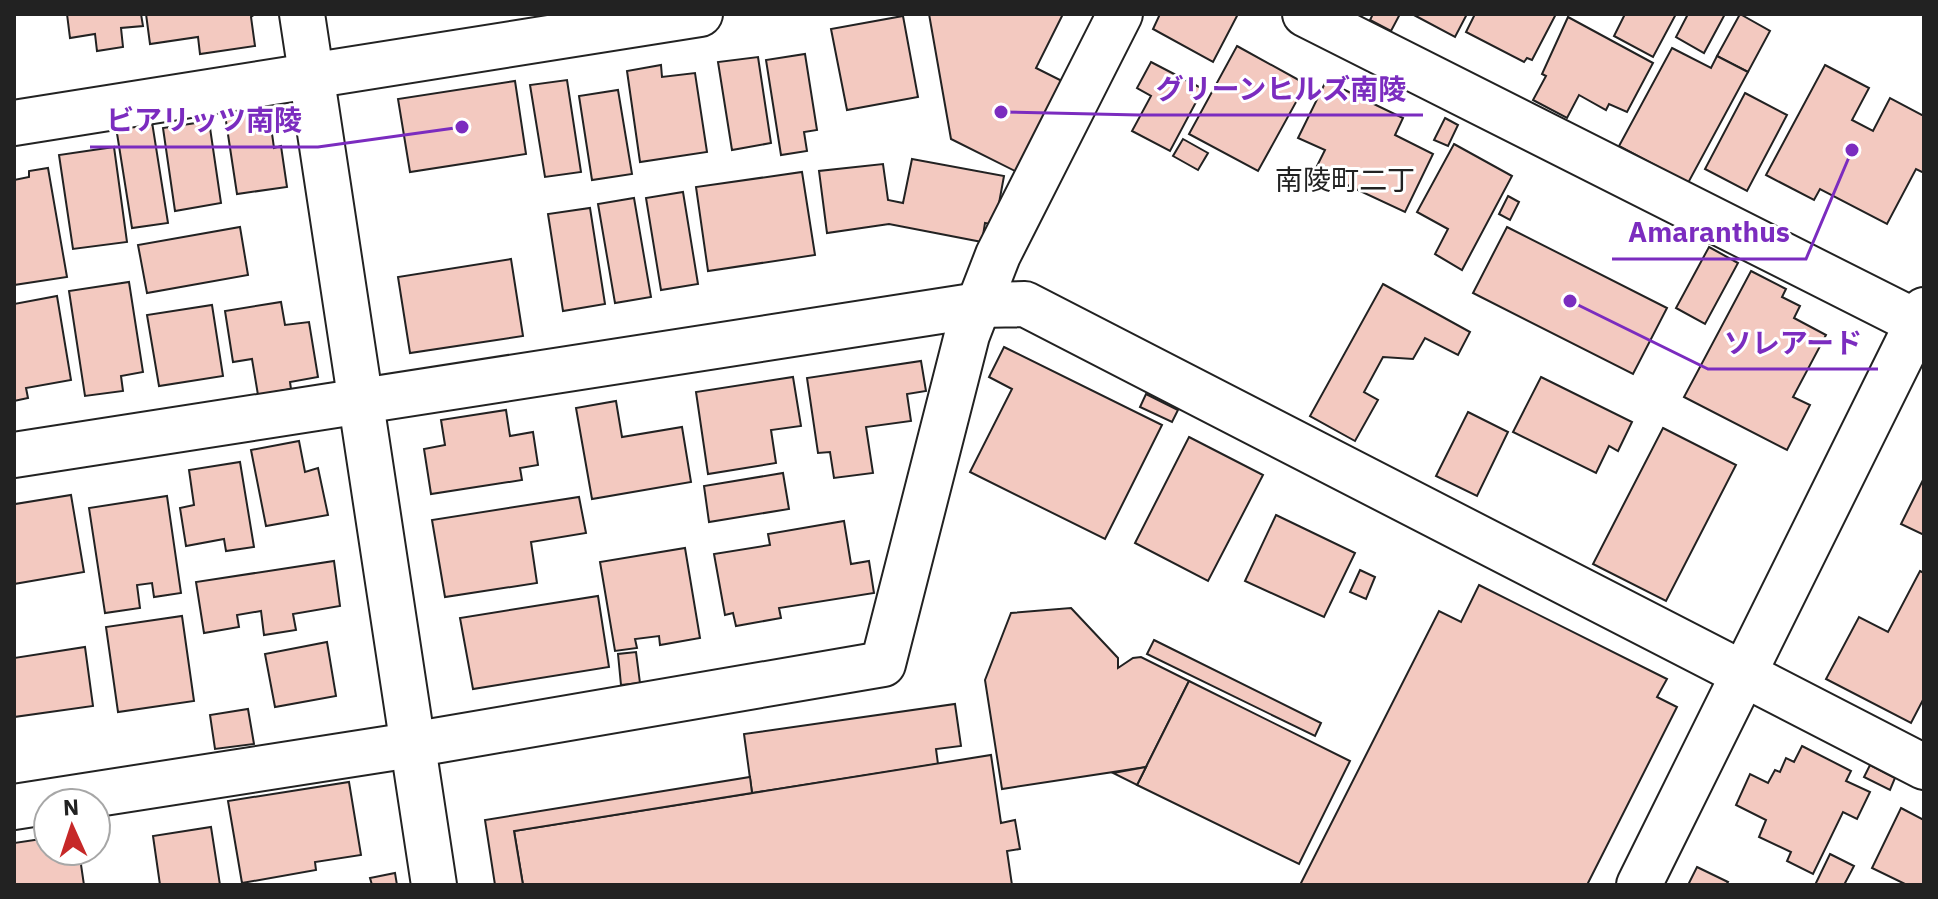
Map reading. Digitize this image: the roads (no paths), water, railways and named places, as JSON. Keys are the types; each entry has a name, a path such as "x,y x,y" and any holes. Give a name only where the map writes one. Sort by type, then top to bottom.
{"street":[{"path":"302,14 434,885"},
{"path":"14,123 700,14"},
{"path":"14,807 411,745 883,664 967,335 998,255 1120,14"},
{"path":"1305,14 1922,319 1639,885"},
{"path":"14,455 979,305 1025,304 1924,767"}],"place":[{"name":"グリーンヒルズ南陵","path":"1001,112"},
{"name":"ビアリッツ南陵","path":"462,127"},
{"name":"Amaranthus","path":"1852,150"},
{"name":"ソレアード","path":"1570,301"}],"district":[{"name":"南陵町二丁","path":"1345,179"}]}
